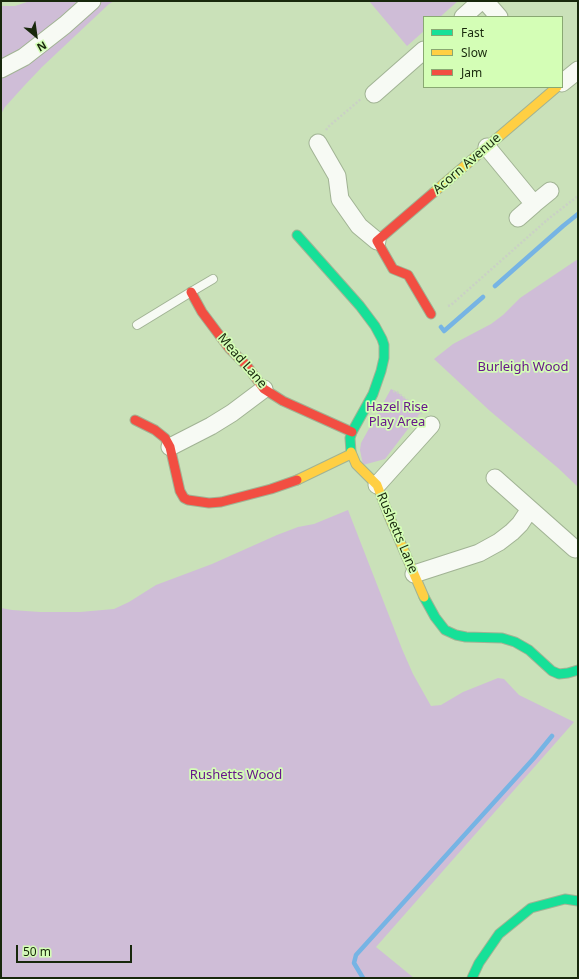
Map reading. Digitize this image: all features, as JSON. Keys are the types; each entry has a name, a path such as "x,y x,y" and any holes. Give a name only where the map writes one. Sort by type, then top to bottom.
{"street":[{"path":"1,69 24,57 65,25 92,1"},
{"path":"464,16 481,1"},
{"path":"485,1 498,16"},
{"path":"374,94 423,51"},
{"name":"Acorn Avenue","path":"377,241 556,88"},
{"path":"318,143 337,176 340,199 360,226 377,241 393,269 408,275 431,314"},
{"path":"487,146 534,204"},
{"path":"518,218 550,191"},
{"path":"135,420 165,438 170,447 180,491 184,498 198,502 221,502 271,489 300,478 351,454 350,443 352,432 372,394 381,371 384,358 384,345 380,333 368,316 297,235"},
{"name":"Mead Lane","path":"191,292 202,312 229,348 247,366 264,389 283,401 352,432"},
{"path":"170,447 226,417 264,389"},
{"path":"377,485 431,425"},
{"name":"Rushetts Lane","path":"351,454 356,464 377,485 428,604 435,617 445,630 456,635 466,637 502,638 515,642 529,650 552,670 559,674 568,674 578,670"},
{"path":"495,478 574,549"},
{"path":"414,574 479,553 499,542 520,524 530,509"},
{"path":"472,978 478,963 499,934 531,908 565,899 578,900"}],"lane":[{"path":"137,325 213,279"}],"path":[{"path":"318,143 328,127 363,97 374,94"},
{"path":"431,314 451,305 546,220"},
{"path":"391,390 398,392 416,407 431,425"}],"green space":[{"path":"30,1 114,1 42,67 5,107 1,114 1,6 15,6"},
{"path":"369,1 458,1 441,16 423,16 423,32 407,46"},
{"name":"Burleigh Wood","path":"578,259 578,487 558,468 490,411 434,359 453,344 491,324 503,315 520,298"},
{"name":"Hazel Rise Play Area","path":"391,389 397,392 421,412 385,459 363,465 360,450 361,443"},
{"name":"Rushetts Wood","path":"348,510 402,649 413,674 431,706 441,705 463,692 498,678 504,679 519,695 574,722 376,947 414,978 1,978 1,608 40,612 80,612 114,609 129,602 156,585 212,564 277,535 298,527 314,524"}],"waterway":[{"path":"495,286 578,214"},
{"path":"441,327 444,331 483,297"},
{"path":"363,978 354,963 356,955 534,758 552,736"}],"traffic: fast":[{"path":"297,235 360,306 375,326 384,345 384,358 373,394 350,438 351,452"},
{"path":"424,597 435,617 445,630 456,635 466,637 502,638 515,642 529,650 552,671 559,674 578,670"},
{"path":"472,978 479,963 499,934 531,908 565,899 578,901"}],"traffic: slow":[{"path":"433,193 556,88"},
{"path":"351,452 356,464 377,485 424,597"},
{"path":"297,480 351,454"}],"traffic: jam":[{"path":"431,314 408,275 393,269 377,241 433,193"},
{"path":"191,292 202,312 229,348 247,366 264,389 283,401 352,432"},
{"path":"135,420 155,430 165,438 170,447 180,491 184,498 188,500 209,503 221,502 271,489 297,480"}]}
